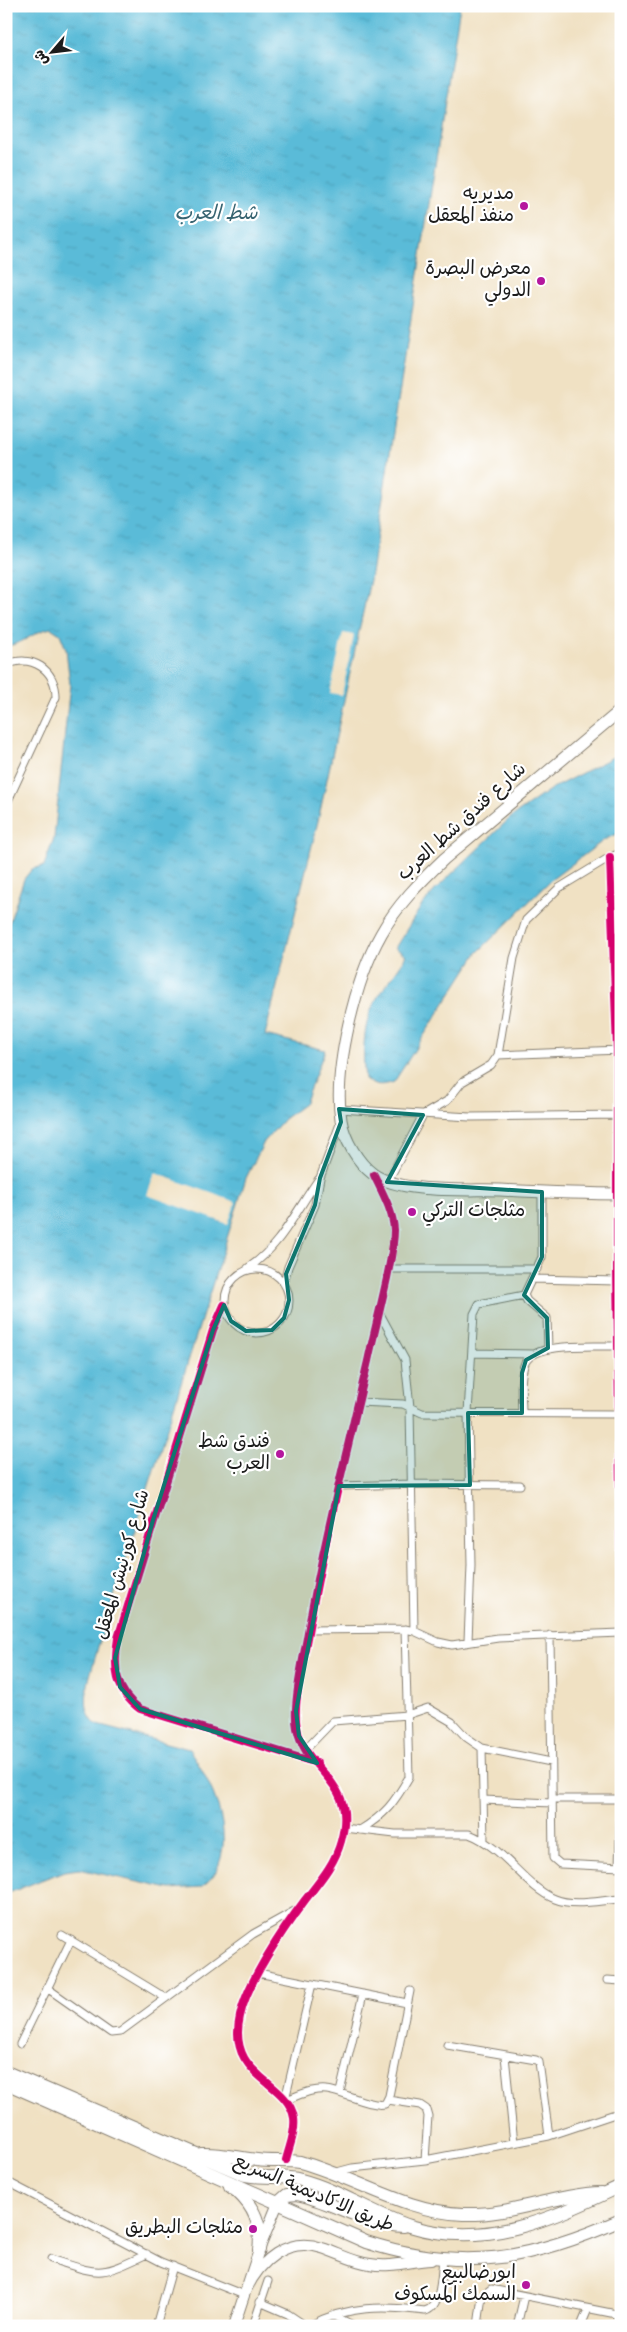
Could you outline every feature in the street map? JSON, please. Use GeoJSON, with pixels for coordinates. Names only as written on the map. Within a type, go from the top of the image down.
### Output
{"type":"FeatureCollection","features":[{"type":"Feature","properties":{"kind":"highway"},"geometry":{"type":"LineString","coordinates":[[7,2076],[140,2137]]}},
{"type":"Feature","properties":{"kind":"highway","name":"طريق الاكاديمية السريع"},"geometry":{"type":"LineString","coordinates":[[140,2137],[194,2154],[245,2175],[286,2177],[304,2181],[409,2226],[448,2234],[492,2232],[543,2221],[621,2186]]}},
{"type":"Feature","properties":{"kind":"highway","name":"طريق الاكاديمية السريع"},"geometry":{"type":"LineString","coordinates":[[140,2137],[209,2172],[366,2242],[411,2254],[441,2259],[498,2258],[533,2252],[621,2220]]}},
{"type":"Feature","properties":{"kind":"highway"},"geometry":{"type":"LineString","coordinates":[[194,2154],[217,2154],[257,2161],[286,2160],[308,2164],[407,2202],[431,2209],[461,2214],[492,2213],[574,2195],[607,2193]]}},
{"type":"Feature","properties":{"kind":"highway"},"geometry":{"type":"LineString","coordinates":[[209,2172],[241,2195],[251,2206],[259,2227],[259,2250]]}},
{"type":"Feature","properties":{"kind":"highway"},"geometry":{"type":"LineString","coordinates":[[278,2203],[288,2195],[297,2194],[371,2222],[389,2226],[409,2226]]}},
{"type":"Feature","properties":{"kind":"main road","name":"شارع فندق شط العرب"},"geometry":{"type":"LineString","coordinates":[[374,1175],[354,1151],[341,1122],[339,1109],[339,1086],[357,991],[371,954],[392,916],[422,880],[444,859],[621,710]]}},
{"type":"Feature","properties":{"kind":"main road"},"geometry":{"type":"LineString","coordinates":[[374,1175],[421,1187],[619,1194]]}},
{"type":"Feature","properties":{"kind":"main road"},"geometry":{"type":"LineString","coordinates":[[234,2326],[259,2250],[278,2203]]}},
{"type":"Feature","properties":{"kind":"main road"},"geometry":{"type":"LineString","coordinates":[[245,2293],[256,2272],[269,2258],[281,2250],[295,2246],[317,2246],[360,2263],[372,2265],[441,2259]]}},
{"type":"Feature","properties":{"kind":"street"},"geometry":{"type":"LineString","coordinates":[[6,665],[20,660],[34,662],[41,666],[54,683],[56,698],[6,805]]}},
{"type":"Feature","properties":{"kind":"street"},"geometry":{"type":"LineString","coordinates":[[388,1180],[423,1115],[447,1101],[462,1082],[491,1065],[498,1055],[514,958],[526,920],[559,888],[610,857],[621,853]]}},
{"type":"Feature","properties":{"kind":"street"},"geometry":{"type":"LineString","coordinates":[[610,857],[619,1050],[619,1272],[617,1281],[621,1563]]}},
{"type":"Feature","properties":{"kind":"street"},"geometry":{"type":"LineString","coordinates":[[498,1055],[619,1050]]}},
{"type":"Feature","properties":{"kind":"street"},"geometry":{"type":"LineString","coordinates":[[339,1109],[423,1115],[619,1115]]}},
{"type":"Feature","properties":{"kind":"street"},"geometry":{"type":"LineString","coordinates":[[284,1284],[288,1267],[315,1205],[320,1178],[341,1122]]}},
{"type":"Feature","properties":{"kind":"street"},"geometry":{"type":"LineString","coordinates":[[286,2160],[294,2121],[285,2100],[249,2066],[242,2055],[239,2042],[240,2015],[258,1973],[298,1909],[331,1864],[341,1843],[344,1828],[343,1801],[340,1791],[306,1749],[299,1736],[296,1720],[308,1630],[358,1402],[380,1312],[394,1229],[388,1206],[374,1175]]}},
{"type":"Feature","properties":{"kind":"street"},"geometry":{"type":"LineString","coordinates":[[246,1270],[263,1268],[279,1277],[288,1292],[288,1309],[284,1318],[272,1330],[254,1333],[246,1331],[231,1321],[224,1305],[224,1296],[231,1280],[260,1260],[274,1246],[320,1178]]}},
{"type":"Feature","properties":{"kind":"street"},"geometry":{"type":"LineString","coordinates":[[468,1642],[471,1565],[468,1413],[474,1314],[479,1304],[524,1294],[542,1257],[542,1192]]}},
{"type":"Feature","properties":{"kind":"street"},"geometry":{"type":"LineString","coordinates":[[388,1269],[537,1269]]}},
{"type":"Feature","properties":{"kind":"street"},"geometry":{"type":"LineString","coordinates":[[532,1279],[617,1281]]}},
{"type":"Feature","properties":{"kind":"street"},"geometry":{"type":"LineString","coordinates":[[524,1294],[527,1301],[547,1318],[548,1348]]}},
{"type":"Feature","properties":{"kind":"street","name":"شارع كورنيش المعقل"},"geometry":{"type":"LineString","coordinates":[[224,1305],[213,1330],[123,1620],[115,1658],[116,1678],[125,1695],[140,1709],[317,1763]]}},
{"type":"Feature","properties":{"kind":"street"},"geometry":{"type":"LineString","coordinates":[[380,1312],[405,1360],[410,1407],[414,1630]]}},
{"type":"Feature","properties":{"kind":"street"},"geometry":{"type":"LineString","coordinates":[[522,1413],[522,1373],[526,1360],[534,1354],[548,1348],[619,1346]]}},
{"type":"Feature","properties":{"kind":"street"},"geometry":{"type":"LineString","coordinates":[[472,1353],[534,1354]]}},
{"type":"Feature","properties":{"kind":"street"},"geometry":{"type":"LineString","coordinates":[[358,1402],[403,1404],[422,1413],[619,1414]]}},
{"type":"Feature","properties":{"kind":"street"},"geometry":{"type":"LineString","coordinates":[[339,1486],[411,1484],[520,1485]]}},
{"type":"Feature","properties":{"kind":"street"},"geometry":{"type":"LineString","coordinates":[[308,1630],[405,1629],[414,1630],[445,1644],[452,1645],[550,1635],[621,1633]]}},
{"type":"Feature","properties":{"kind":"street"},"geometry":{"type":"LineString","coordinates":[[360,1830],[381,1817],[397,1798],[409,1777],[405,1629]]}},
{"type":"Feature","properties":{"kind":"street"},"geometry":{"type":"LineString","coordinates":[[483,1800],[552,1801],[621,1797],[620,1867],[564,1865],[555,1862],[552,1853],[552,1801],[550,1635]]}},
{"type":"Feature","properties":{"kind":"street"},"geometry":{"type":"LineString","coordinates":[[306,1749],[333,1720],[408,1715],[428,1708],[452,1722],[466,1737],[482,1748],[551,1762]]}},
{"type":"Feature","properties":{"kind":"street"},"geometry":{"type":"LineString","coordinates":[[482,1748],[484,1841]]}},
{"type":"Feature","properties":{"kind":"street"},"geometry":{"type":"LineString","coordinates":[[344,1828],[395,1834],[469,1834],[484,1841],[545,1894],[556,1900],[581,1902],[621,1899]]}},
{"type":"Feature","properties":{"kind":"street"},"geometry":{"type":"LineString","coordinates":[[47,1988],[107,2030],[115,2033],[254,1934],[298,1909]]}},
{"type":"Feature","properties":{"kind":"street"},"geometry":{"type":"LineString","coordinates":[[62,1935],[166,1998]]}},
{"type":"Feature","properties":{"kind":"street"},"geometry":{"type":"LineString","coordinates":[[20,2044],[72,1940]]}},
{"type":"Feature","properties":{"kind":"street"},"geometry":{"type":"LineString","coordinates":[[258,1973],[407,2003]]}},
{"type":"Feature","properties":{"kind":"street"},"geometry":{"type":"LineString","coordinates":[[607,1980],[621,1981]]}},
{"type":"Feature","properties":{"kind":"street"},"geometry":{"type":"LineString","coordinates":[[285,2100],[312,1984]]}},
{"type":"Feature","properties":{"kind":"street"},"geometry":{"type":"LineString","coordinates":[[285,2100],[321,2090],[340,2092],[385,2104],[388,2100],[410,1991]]}},
{"type":"Feature","properties":{"kind":"street"},"geometry":{"type":"LineString","coordinates":[[340,2092],[363,1994]]}},
{"type":"Feature","properties":{"kind":"street"},"geometry":{"type":"LineString","coordinates":[[447,2045],[536,2060],[541,2066],[549,2136]]}},
{"type":"Feature","properties":{"kind":"street"},"geometry":{"type":"LineString","coordinates":[[505,2056],[514,2143]]}},
{"type":"Feature","properties":{"kind":"street"},"geometry":{"type":"LineString","coordinates":[[388,2100],[420,2105],[426,2108],[428,2116],[424,2160]]}},
{"type":"Feature","properties":{"kind":"street"},"geometry":{"type":"LineString","coordinates":[[331,2174],[352,2168],[424,2160],[549,2136],[621,2112]]}},
{"type":"Feature","properties":{"kind":"street"},"geometry":{"type":"LineString","coordinates":[[6,2181],[147,2254],[173,2266],[245,2293]]}},
{"type":"Feature","properties":{"kind":"street"},"geometry":{"type":"LineString","coordinates":[[51,2259],[97,2273],[114,2270],[147,2254]]}},
{"type":"Feature","properties":{"kind":"street"},"geometry":{"type":"LineString","coordinates":[[260,2302],[288,2314],[308,2326],[332,2315],[380,2306],[425,2311],[436,2303],[441,2259]]}},
{"type":"Feature","properties":{"kind":"street"},"geometry":{"type":"LineString","coordinates":[[156,2326],[173,2266]]}},
{"type":"Feature","properties":{"kind":"street"},"geometry":{"type":"LineString","coordinates":[[253,2326],[268,2281]]}},
{"type":"Feature","properties":{"kind":"street"},"geometry":{"type":"LineString","coordinates":[[478,2326],[482,2296],[487,2290],[494,2289],[621,2315]]}},
{"type":"Feature","properties":{"kind":"street"},"geometry":{"type":"LineString","coordinates":[[517,2326],[524,2296]]}},
{"type":"Feature","properties":{"kind":"street"},"geometry":{"type":"LineString","coordinates":[[582,2326],[588,2309]]}},
{"type":"Feature","properties":{"kind":"street"},"geometry":{"type":"LineString","coordinates":[[332,2315],[355,2326]]}},
{"type":"Feature","properties":{"kind":"highlighted area"},"geometry":{"type":"Polygon","coordinates":[[[339,1109],[423,1115],[387,1182],[542,1192],[542,1257],[524,1295],[547,1318],[548,1348],[526,1360],[522,1373],[522,1413],[468,1413],[470,1485],[339,1486],[296,1711],[299,1736],[317,1763],[140,1709],[120,1687],[115,1658],[153,1520],[213,1330],[224,1305],[231,1321],[246,1331],[272,1330],[284,1318],[289,1300],[286,1274],[315,1205],[320,1178],[341,1122],[339,1109]]]}},
{"type":"Feature","properties":{"kind":"water","name":"شط العرب"},"geometry":{"type":"Polygon","coordinates":[[[6,6],[460,6],[370,580],[318,821],[265,1035],[325,1050],[304,1104],[284,1119],[264,1142],[246,1178],[98,1647],[87,1688],[87,1709],[97,1725],[189,1749],[197,1762],[213,1792],[222,1825],[223,1841],[221,1858],[215,1873],[202,1887],[170,1889],[79,1869],[64,1871],[6,1894],[6,932],[24,879],[32,869],[44,866],[54,838],[70,684],[66,649],[60,634],[51,628],[18,643],[6,646],[6,6]]]}},
{"type":"Feature","properties":{"kind":"water"},"geometry":{"type":"Polygon","coordinates":[[[621,753],[621,832],[604,840],[551,880],[477,953],[394,1082],[379,1085],[365,1079],[364,1048],[369,1016],[377,998],[406,955],[395,948],[422,905],[437,888],[510,818],[551,789],[621,753]]]}},
{"type":"Feature","properties":{"kind":"pier"},"geometry":{"type":"Polygon","coordinates":[[[343,633],[354,635],[342,695],[330,693],[343,633]]]}},
{"type":"Feature","properties":{"kind":"pier"},"geometry":{"type":"Polygon","coordinates":[[[155,1173],[236,1202],[228,1224],[147,1195],[155,1173]]]}},
{"type":"Feature","properties":{"kind":"cycle path"},"geometry":{"type":"LineString","coordinates":[[610,857],[617,1050],[617,1272],[621,1563]]}},
{"type":"Feature","properties":{"kind":"cycle path"},"geometry":{"type":"LineString","coordinates":[[286,2160],[294,2123],[289,2105],[281,2095],[249,2066],[242,2053],[238,2037],[240,2016],[250,1987],[277,1940],[331,1865],[341,1841],[344,1820],[343,1804],[337,1790],[310,1757],[302,1744],[297,1728],[296,1707],[301,1667],[321,1564],[393,1248],[394,1230],[392,1216],[374,1175]]}},
{"type":"Feature","properties":{"kind":"cycle path"},"geometry":{"type":"LineString","coordinates":[[224,1305],[213,1330],[118,1638],[116,1649],[118,1678],[125,1694],[140,1709],[317,1763]]}},
{"type":"Feature","properties":{"kind":"place","name":"مديريه منفذ المعقل"},"geometry":{"type":"Point","coordinates":[524,206]}},
{"type":"Feature","properties":{"kind":"place","name":"معرض البصرة الدولي"},"geometry":{"type":"Point","coordinates":[541,281]}},
{"type":"Feature","properties":{"kind":"place","name":"مثلجات التركي"},"geometry":{"type":"Point","coordinates":[412,1212]}},
{"type":"Feature","properties":{"kind":"place","name":"فندق شط العرب"},"geometry":{"type":"Point","coordinates":[280,1454]}},
{"type":"Feature","properties":{"kind":"place","name":"مثلجات البطريق"},"geometry":{"type":"Point","coordinates":[253,2229]}},
{"type":"Feature","properties":{"kind":"place","name":"ابورضالبيع السمك المسكوف"},"geometry":{"type":"Point","coordinates":[526,2285]}}]}
